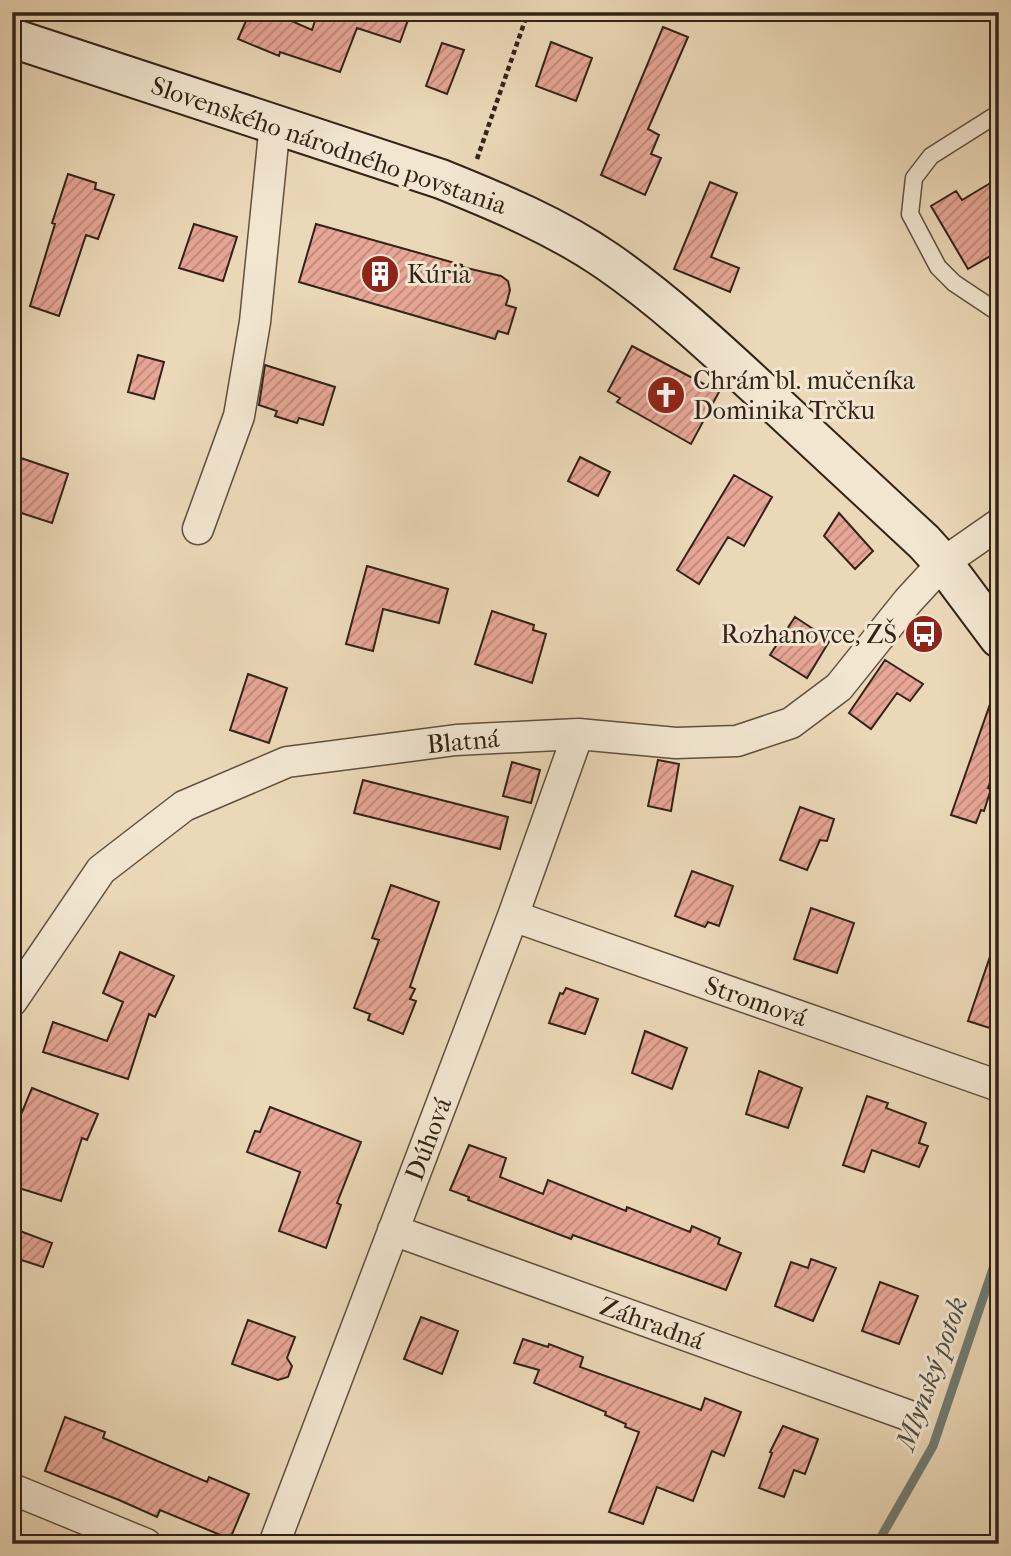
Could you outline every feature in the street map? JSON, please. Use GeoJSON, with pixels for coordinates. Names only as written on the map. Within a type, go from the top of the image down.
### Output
{"type":"FeatureCollection","features":[{"type":"Feature","properties":{"kind":"street","name":"Slovenského národného povstania"},"geometry":{"type":"LineString","coordinates":[[12,38],[465,188],[560,233],[605,260],[647,290],[720,353],[924,542],[999,638]]}},
{"type":"Feature","properties":{"kind":"street"},"geometry":{"type":"LineString","coordinates":[[198,529],[239,416],[255,322],[275,123]]}},
{"type":"Feature","properties":{"kind":"street","name":"Blatná"},"geometry":{"type":"LineString","coordinates":[[12,1001],[101,870],[184,806],[288,762],[457,740],[578,734],[677,743],[737,741],[791,723],[839,687],[908,601],[943,563],[999,524]]}},
{"type":"Feature","properties":{"kind":"street","name":"Dúhová"},"geometry":{"type":"LineString","coordinates":[[274,1544],[513,916],[578,734]]}},
{"type":"Feature","properties":{"kind":"street","name":"Stromová"},"geometry":{"type":"LineString","coordinates":[[513,916],[999,1086]]}},
{"type":"Feature","properties":{"kind":"street","name":"Záhradná"},"geometry":{"type":"LineString","coordinates":[[393,1230],[910,1416]]}},
{"type":"Feature","properties":{"kind":"street"},"geometry":{"type":"LineString","coordinates":[[12,1489],[146,1544]]}},
{"type":"Feature","properties":{"kind":"lane"},"geometry":{"type":"LineString","coordinates":[[999,113],[931,156],[914,178],[910,214],[938,267],[954,283],[999,313]]}},
{"type":"Feature","properties":{"kind":"path"},"geometry":{"type":"LineString","coordinates":[[465,188],[528,12]]}},
{"type":"Feature","properties":{"kind":"building"},"geometry":{"type":"Polygon","coordinates":[[[250,12],[271,12],[312,30],[318,12],[411,12],[400,42],[357,28],[340,72],[280,52],[279,56],[238,39],[250,12]]]}},
{"type":"Feature","properties":{"kind":"building"},"geometry":{"type":"Polygon","coordinates":[[[663,27],[688,37],[648,129],[659,135],[651,154],[661,158],[645,195],[601,175],[663,27]]]}},
{"type":"Feature","properties":{"kind":"building"},"geometry":{"type":"Polygon","coordinates":[[[551,42],[592,58],[576,101],[536,86],[551,42]]]}},
{"type":"Feature","properties":{"kind":"building"},"geometry":{"type":"Polygon","coordinates":[[[442,43],[464,50],[447,94],[426,86],[442,43]]]}},
{"type":"Feature","properties":{"kind":"building"},"geometry":{"type":"Polygon","coordinates":[[[68,174],[96,183],[95,189],[114,195],[98,239],[86,235],[59,316],[30,306],[68,174]]]}},
{"type":"Feature","properties":{"kind":"building"},"geometry":{"type":"Polygon","coordinates":[[[999,178],[999,251],[968,269],[931,206],[956,191],[962,200],[999,178]]]}},
{"type":"Feature","properties":{"kind":"building"},"geometry":{"type":"Polygon","coordinates":[[[710,182],[737,193],[711,257],[739,268],[730,292],[674,269],[710,182]]]}},
{"type":"Feature","properties":{"kind":"building"},"geometry":{"type":"Polygon","coordinates":[[[194,224],[237,237],[223,281],[179,268],[194,224]]]}},
{"type":"Feature","properties":{"kind":"building","name":"Kúria"},"geometry":{"type":"Polygon","coordinates":[[[316,224],[501,276],[508,281],[510,290],[506,305],[516,308],[508,334],[498,331],[495,339],[299,282],[316,224]]]}},
{"type":"Feature","properties":{"kind":"building","name":"Chrám bl. mučeníka Dominika Trčku"},"geometry":{"type":"Polygon","coordinates":[[[632,346],[719,392],[691,444],[617,402],[620,398],[608,391],[632,346]]]}},
{"type":"Feature","properties":{"kind":"building"},"geometry":{"type":"Polygon","coordinates":[[[138,355],[164,362],[154,399],[128,392],[138,355]]]}},
{"type":"Feature","properties":{"kind":"building"},"geometry":{"type":"Polygon","coordinates":[[[265,365],[335,387],[323,425],[299,418],[297,423],[275,416],[277,411],[259,405],[265,365]]]}},
{"type":"Feature","properties":{"kind":"building"},"geometry":{"type":"Polygon","coordinates":[[[12,455],[68,474],[52,523],[12,510],[12,455]]]}},
{"type":"Feature","properties":{"kind":"building"},"geometry":{"type":"Polygon","coordinates":[[[580,457],[610,472],[598,496],[568,481],[580,457]]]}},
{"type":"Feature","properties":{"kind":"building"},"geometry":{"type":"Polygon","coordinates":[[[734,475],[772,497],[744,546],[728,537],[699,584],[677,570],[734,475]]]}},
{"type":"Feature","properties":{"kind":"building"},"geometry":{"type":"Polygon","coordinates":[[[839,513],[873,551],[855,569],[824,536],[839,513]]]}},
{"type":"Feature","properties":{"kind":"building"},"geometry":{"type":"Polygon","coordinates":[[[367,566],[448,589],[439,623],[383,609],[373,651],[346,644],[367,566]]]}},
{"type":"Feature","properties":{"kind":"building"},"geometry":{"type":"Polygon","coordinates":[[[492,611],[534,625],[533,630],[546,634],[532,683],[475,664],[492,611]]]}},
{"type":"Feature","properties":{"kind":"building"},"geometry":{"type":"Polygon","coordinates":[[[795,617],[830,640],[807,678],[770,655],[795,617]]]}},
{"type":"Feature","properties":{"kind":"building"},"geometry":{"type":"Polygon","coordinates":[[[885,660],[923,684],[910,701],[897,693],[871,729],[849,713],[885,660]]]}},
{"type":"Feature","properties":{"kind":"building"},"geometry":{"type":"Polygon","coordinates":[[[248,674],[287,688],[269,743],[230,730],[248,674]]]}},
{"type":"Feature","properties":{"kind":"building"},"geometry":{"type":"Polygon","coordinates":[[[995,690],[999,690],[999,757],[988,788],[991,789],[984,811],[981,810],[976,823],[951,815],[995,690]]]}},
{"type":"Feature","properties":{"kind":"building"},"geometry":{"type":"Polygon","coordinates":[[[658,760],[679,764],[671,811],[648,806],[658,760]]]}},
{"type":"Feature","properties":{"kind":"building"},"geometry":{"type":"Polygon","coordinates":[[[512,762],[540,770],[531,803],[503,796],[512,762]]]}},
{"type":"Feature","properties":{"kind":"building"},"geometry":{"type":"Polygon","coordinates":[[[363,780],[508,817],[500,849],[354,813],[363,780]]]}},
{"type":"Feature","properties":{"kind":"building"},"geometry":{"type":"Polygon","coordinates":[[[800,807],[834,819],[827,841],[820,840],[807,870],[780,860],[800,807]]]}},
{"type":"Feature","properties":{"kind":"building"},"geometry":{"type":"Polygon","coordinates":[[[692,871],[733,886],[719,926],[708,922],[705,927],[675,916],[692,871]]]}},
{"type":"Feature","properties":{"kind":"building"},"geometry":{"type":"Polygon","coordinates":[[[391,885],[439,902],[410,987],[415,989],[410,999],[416,1001],[403,1034],[368,1020],[370,1014],[354,1008],[379,940],[372,938],[391,885]]]}},
{"type":"Feature","properties":{"kind":"building"},"geometry":{"type":"Polygon","coordinates":[[[811,908],[854,923],[837,973],[794,959],[811,908]]]}},
{"type":"Feature","properties":{"kind":"building"},"geometry":{"type":"Polygon","coordinates":[[[995,942],[999,943],[999,1031],[968,1021],[995,942]]]}},
{"type":"Feature","properties":{"kind":"building"},"geometry":{"type":"Polygon","coordinates":[[[120,952],[174,976],[155,1017],[149,1014],[128,1079],[43,1052],[53,1022],[107,1041],[123,1002],[103,993],[120,952]]]}},
{"type":"Feature","properties":{"kind":"building"},"geometry":{"type":"Polygon","coordinates":[[[566,988],[598,999],[585,1034],[549,1023],[560,993],[563,994],[566,988]]]}},
{"type":"Feature","properties":{"kind":"building"},"geometry":{"type":"Polygon","coordinates":[[[645,1031],[687,1048],[672,1089],[632,1073],[645,1031]]]}},
{"type":"Feature","properties":{"kind":"building"},"geometry":{"type":"Polygon","coordinates":[[[759,1071],[802,1088],[788,1128],[746,1114],[759,1071]]]}},
{"type":"Feature","properties":{"kind":"building"},"geometry":{"type":"Polygon","coordinates":[[[32,1088],[98,1114],[87,1140],[82,1138],[61,1201],[12,1186],[12,1136],[32,1088]]]}},
{"type":"Feature","properties":{"kind":"building"},"geometry":{"type":"Polygon","coordinates":[[[867,1096],[888,1103],[886,1108],[926,1123],[919,1143],[928,1146],[919,1167],[872,1150],[864,1172],[843,1165],[867,1096]]]}},
{"type":"Feature","properties":{"kind":"building"},"geometry":{"type":"Polygon","coordinates":[[[270,1107],[361,1142],[337,1203],[341,1205],[326,1248],[279,1231],[300,1172],[247,1152],[255,1131],[260,1132],[270,1107]]]}},
{"type":"Feature","properties":{"kind":"building"},"geometry":{"type":"Polygon","coordinates":[[[469,1145],[506,1158],[500,1177],[543,1194],[548,1180],[626,1211],[627,1207],[690,1232],[692,1226],[720,1238],[718,1244],[741,1253],[726,1290],[573,1235],[571,1239],[468,1200],[469,1197],[450,1190],[469,1145]]]}},
{"type":"Feature","properties":{"kind":"building"},"geometry":{"type":"Polygon","coordinates":[[[12,1228],[52,1243],[43,1267],[12,1257],[12,1228]]]}},
{"type":"Feature","properties":{"kind":"building"},"geometry":{"type":"Polygon","coordinates":[[[811,1259],[836,1268],[813,1321],[775,1306],[791,1262],[808,1268],[811,1259]]]}},
{"type":"Feature","properties":{"kind":"building"},"geometry":{"type":"Polygon","coordinates":[[[880,1282],[918,1296],[899,1344],[862,1331],[880,1282]]]}},
{"type":"Feature","properties":{"kind":"building"},"geometry":{"type":"Polygon","coordinates":[[[421,1317],[458,1331],[442,1374],[404,1359],[421,1317]]]}},
{"type":"Feature","properties":{"kind":"building"},"geometry":{"type":"Polygon","coordinates":[[[248,1320],[295,1337],[287,1358],[292,1366],[288,1377],[278,1380],[232,1364],[248,1320]]]}},
{"type":"Feature","properties":{"kind":"building"},"geometry":{"type":"Polygon","coordinates":[[[523,1339],[548,1347],[549,1344],[583,1357],[580,1367],[701,1410],[705,1398],[741,1412],[724,1456],[712,1451],[693,1501],[657,1487],[643,1524],[609,1512],[639,1432],[605,1415],[606,1412],[534,1383],[539,1370],[514,1363],[523,1339]]]}},
{"type":"Feature","properties":{"kind":"building"},"geometry":{"type":"Polygon","coordinates":[[[65,1417],[105,1432],[103,1438],[207,1482],[209,1477],[249,1494],[230,1539],[160,1510],[157,1517],[45,1471],[65,1417]]]}},
{"type":"Feature","properties":{"kind":"building"},"geometry":{"type":"Polygon","coordinates":[[[783,1426],[818,1439],[805,1474],[794,1470],[784,1497],[759,1488],[772,1453],[770,1452],[783,1426]]]}},
{"type":"Feature","properties":{"kind":"waterway","name":"Mlynský potok"},"geometry":{"type":"LineString","coordinates":[[877,1544],[933,1446],[999,1251]]}},
{"type":"Feature","properties":{"kind":"place","name":"Kúria"},"geometry":{"type":"Point","coordinates":[380,274]}},
{"type":"Feature","properties":{"kind":"place","name":"Chrám bl. mučeníka Dominika Trčku"},"geometry":{"type":"Point","coordinates":[666,395]}},
{"type":"Feature","properties":{"kind":"place","name":"Rozhanovce, ZŠ"},"geometry":{"type":"Point","coordinates":[924,634]}}]}
